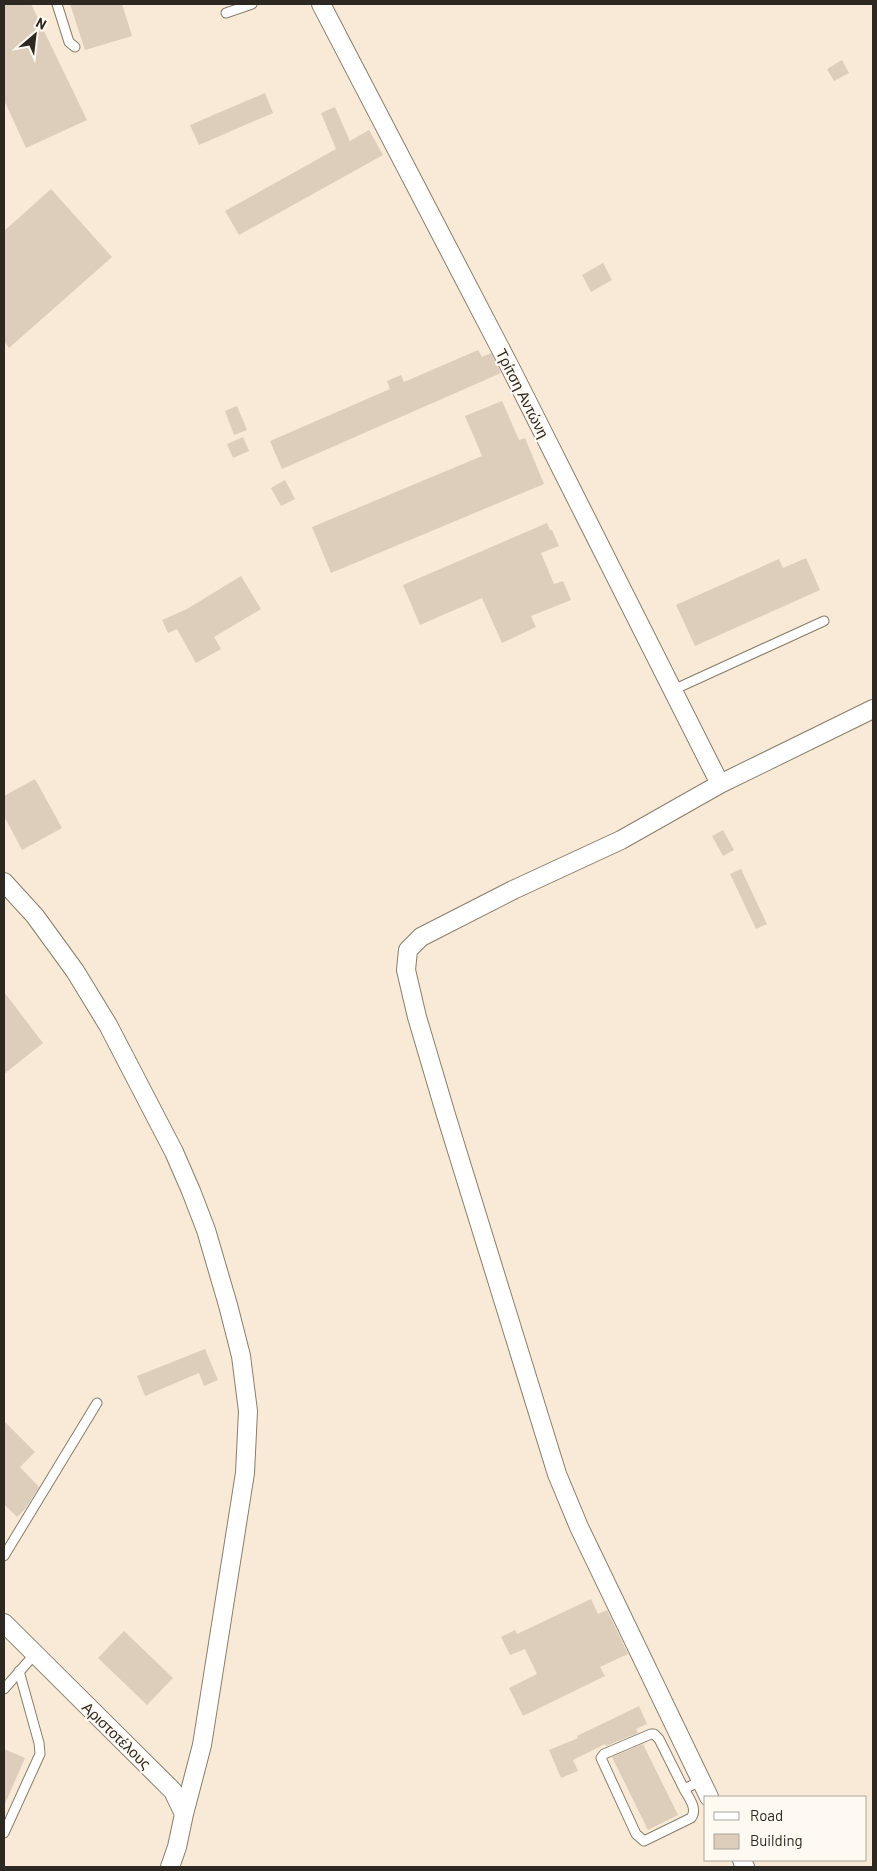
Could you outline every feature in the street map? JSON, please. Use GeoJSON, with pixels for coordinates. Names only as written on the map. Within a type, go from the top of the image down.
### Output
{"type":"FeatureCollection","features":[{"type":"Feature","properties":{"kind":"street","name":"Τρίτση Αντώνη"},"geometry":{"type":"LineString","coordinates":[[321,4],[459,266],[720,784]]}},
{"type":"Feature","properties":{"kind":"street"},"geometry":{"type":"LineString","coordinates":[[709,1796],[578,1527],[557,1474],[417,1017],[406,970],[408,950],[421,937],[512,890],[621,840],[720,784],[873,709]]}},
{"type":"Feature","properties":{"kind":"street"},"geometry":{"type":"LineString","coordinates":[[4,882],[35,916],[75,971],[108,1025],[174,1152],[192,1191],[206,1230],[241,1356],[248,1411],[245,1473],[202,1745],[177,1847],[170,1867]]}},
{"type":"Feature","properties":{"kind":"street","name":"Αριστοτέλους"},"geometry":{"type":"LineString","coordinates":[[4,1623],[34,1655],[160,1777],[173,1791],[184,1814]]}},
{"type":"Feature","properties":{"kind":"lane"},"geometry":{"type":"LineString","coordinates":[[57,4],[69,42],[75,47]]}},
{"type":"Feature","properties":{"kind":"lane"},"geometry":{"type":"LineString","coordinates":[[226,14],[252,4]]}},
{"type":"Feature","properties":{"kind":"lane"},"geometry":{"type":"LineString","coordinates":[[673,690],[824,620]]}},
{"type":"Feature","properties":{"kind":"lane"},"geometry":{"type":"LineString","coordinates":[[4,1556],[97,1404]]}},
{"type":"Feature","properties":{"kind":"lane"},"geometry":{"type":"LineString","coordinates":[[4,1689],[34,1655]]}},
{"type":"Feature","properties":{"kind":"lane"},"geometry":{"type":"LineString","coordinates":[[4,1833],[40,1754],[19,1671]]}},
{"type":"Feature","properties":{"kind":"lane"},"geometry":{"type":"LineString","coordinates":[[654,1734],[659,1739],[684,1789],[694,1807],[694,1814],[691,1818],[644,1841],[636,1834],[602,1758],[604,1754],[654,1734]]}},
{"type":"Feature","properties":{"kind":"lane"},"geometry":{"type":"LineString","coordinates":[[684,1789],[701,1781]]}},
{"type":"Feature","properties":{"kind":"building"},"geometry":{"type":"Polygon","coordinates":[[[4,4],[31,4],[87,120],[26,148],[4,100],[4,4]]]}},
{"type":"Feature","properties":{"kind":"building"},"geometry":{"type":"Polygon","coordinates":[[[70,4],[122,4],[132,36],[85,50],[70,4]]]}},
{"type":"Feature","properties":{"kind":"building"},"geometry":{"type":"Polygon","coordinates":[[[842,60],[849,73],[834,81],[827,69],[842,60]]]}},
{"type":"Feature","properties":{"kind":"building"},"geometry":{"type":"Polygon","coordinates":[[[265,93],[273,113],[199,145],[190,125],[265,93]]]}},
{"type":"Feature","properties":{"kind":"building"},"geometry":{"type":"Polygon","coordinates":[[[335,107],[350,141],[369,130],[383,155],[239,235],[225,211],[336,149],[321,113],[335,107]]]}},
{"type":"Feature","properties":{"kind":"building"},"geometry":{"type":"Polygon","coordinates":[[[51,189],[112,257],[9,348],[4,341],[4,231],[51,189]]]}},
{"type":"Feature","properties":{"kind":"building"},"geometry":{"type":"Polygon","coordinates":[[[603,263],[612,280],[591,292],[582,275],[603,263]]]}},
{"type":"Feature","properties":{"kind":"building"},"geometry":{"type":"Polygon","coordinates":[[[478,350],[482,357],[491,353],[501,373],[282,469],[270,441],[390,389],[387,381],[401,375],[404,382],[478,350]]]}},
{"type":"Feature","properties":{"kind":"building"},"geometry":{"type":"Polygon","coordinates":[[[502,401],[519,440],[525,438],[544,484],[331,573],[312,527],[482,456],[465,416],[502,401]]]}},
{"type":"Feature","properties":{"kind":"building"},"geometry":{"type":"Polygon","coordinates":[[[237,406],[247,430],[234,435],[225,411],[237,406]]]}},
{"type":"Feature","properties":{"kind":"building"},"geometry":{"type":"Polygon","coordinates":[[[243,437],[249,451],[233,458],[227,444],[243,437]]]}},
{"type":"Feature","properties":{"kind":"building"},"geometry":{"type":"Polygon","coordinates":[[[285,480],[295,499],[281,506],[271,488],[285,480]]]}},
{"type":"Feature","properties":{"kind":"building"},"geometry":{"type":"Polygon","coordinates":[[[547,523],[559,546],[541,553],[554,584],[563,581],[571,600],[531,616],[536,627],[502,643],[482,598],[420,625],[403,585],[547,523]]]}},
{"type":"Feature","properties":{"kind":"building"},"geometry":{"type":"Polygon","coordinates":[[[806,558],[820,590],[695,646],[676,605],[779,559],[783,568],[806,558]]]}},
{"type":"Feature","properties":{"kind":"building"},"geometry":{"type":"Polygon","coordinates":[[[241,576],[261,609],[214,637],[221,649],[196,663],[177,629],[168,633],[162,620],[187,609],[241,576]]]}},
{"type":"Feature","properties":{"kind":"building"},"geometry":{"type":"Polygon","coordinates":[[[35,779],[62,828],[22,850],[4,816],[4,796],[35,779]]]}},
{"type":"Feature","properties":{"kind":"building"},"geometry":{"type":"Polygon","coordinates":[[[723,830],[734,850],[723,856],[712,836],[723,830]]]}},
{"type":"Feature","properties":{"kind":"building"},"geometry":{"type":"Polygon","coordinates":[[[741,869],[767,924],[756,929],[730,874],[741,869]]]}},
{"type":"Feature","properties":{"kind":"building"},"geometry":{"type":"Polygon","coordinates":[[[4,992],[43,1043],[4,1074],[4,992]]]}},
{"type":"Feature","properties":{"kind":"building"},"geometry":{"type":"Polygon","coordinates":[[[205,1349],[218,1380],[204,1386],[199,1373],[145,1396],[137,1376],[205,1349]]]}},
{"type":"Feature","properties":{"kind":"building"},"geometry":{"type":"Polygon","coordinates":[[[4,1421],[35,1452],[20,1467],[39,1487],[25,1509],[17,1517],[4,1504],[4,1421]]]}},
{"type":"Feature","properties":{"kind":"building"},"geometry":{"type":"Polygon","coordinates":[[[591,1599],[598,1614],[607,1610],[628,1654],[600,1667],[605,1676],[523,1716],[509,1688],[537,1674],[525,1649],[510,1655],[501,1637],[515,1630],[517,1634],[591,1599]]]}},
{"type":"Feature","properties":{"kind":"building"},"geometry":{"type":"Polygon","coordinates":[[[124,1631],[173,1678],[147,1705],[98,1658],[124,1631]]]}},
{"type":"Feature","properties":{"kind":"building"},"geometry":{"type":"Polygon","coordinates":[[[639,1706],[647,1724],[636,1729],[638,1733],[606,1746],[605,1744],[573,1760],[578,1771],[561,1778],[549,1750],[578,1738],[577,1736],[639,1706]]]}},
{"type":"Feature","properties":{"kind":"building"},"geometry":{"type":"Polygon","coordinates":[[[643,1744],[678,1815],[648,1830],[612,1757],[643,1744]]]}},
{"type":"Feature","properties":{"kind":"building"},"geometry":{"type":"Polygon","coordinates":[[[4,1749],[25,1758],[4,1806],[4,1749]]]}}]}
